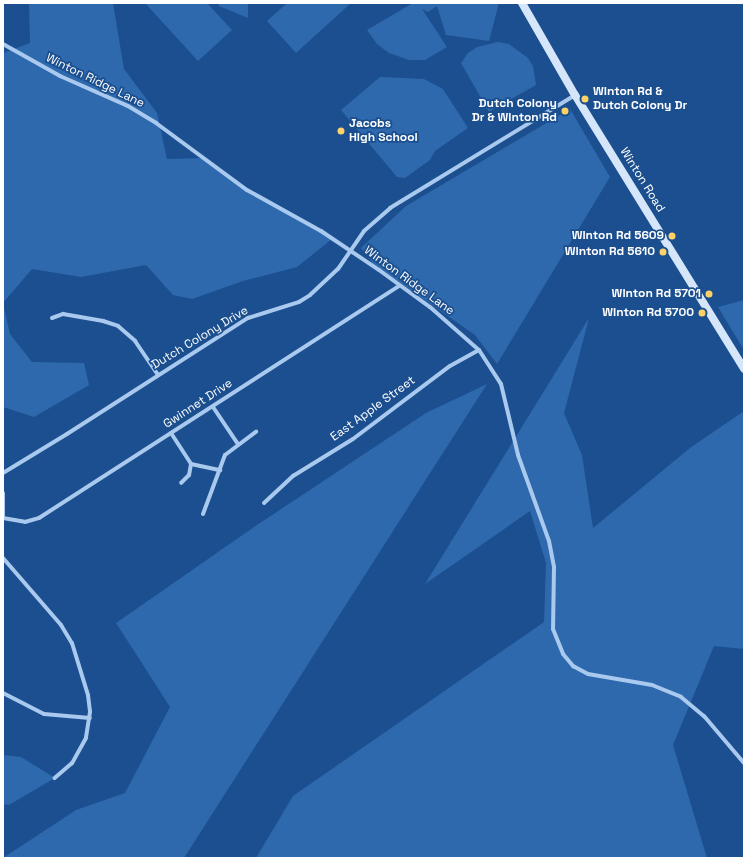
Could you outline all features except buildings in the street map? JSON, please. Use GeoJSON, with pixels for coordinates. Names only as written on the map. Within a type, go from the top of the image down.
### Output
{"type":"FeatureCollection","features":[{"type":"Feature","properties":{"kind":"main road","name":"Winton Road"},"geometry":{"type":"LineString","coordinates":[[522,3],[575,95],[744,369]]}},
{"type":"Feature","properties":{"kind":"street","name":"Winton Ridge Lane"},"geometry":{"type":"LineString","coordinates":[[3,44],[60,76],[128,106],[247,190],[321,231],[430,307],[479,350],[501,384],[518,455],[549,541],[554,567],[553,629],[563,654],[573,666],[588,674],[657,687],[681,697],[704,716],[744,763]]}},
{"type":"Feature","properties":{"kind":"street","name":"Dutch Colony Drive"},"geometry":{"type":"LineString","coordinates":[[3,473],[67,434],[248,318],[299,302],[310,295],[330,278],[364,231],[390,208],[575,95]]}},
{"type":"Feature","properties":{"kind":"street","name":"Gwinnet Drive"},"geometry":{"type":"LineString","coordinates":[[3,518],[21,522],[35,520],[399,286]]}},
{"type":"Feature","properties":{"kind":"street"},"geometry":{"type":"LineString","coordinates":[[52,318],[63,314],[103,321],[118,326],[135,341],[158,375]]}},
{"type":"Feature","properties":{"kind":"street","name":"East Apple Street"},"geometry":{"type":"LineString","coordinates":[[264,503],[293,476],[353,439],[450,366],[479,350]]}},
{"type":"Feature","properties":{"kind":"street"},"geometry":{"type":"LineString","coordinates":[[212,406],[238,444]]}},
{"type":"Feature","properties":{"kind":"street"},"geometry":{"type":"LineString","coordinates":[[203,514],[225,456],[238,444],[256,432]]}},
{"type":"Feature","properties":{"kind":"street"},"geometry":{"type":"LineString","coordinates":[[171,433],[191,464],[189,475],[182,483]]}},
{"type":"Feature","properties":{"kind":"street"},"geometry":{"type":"LineString","coordinates":[[191,464],[220,470]]}},
{"type":"Feature","properties":{"kind":"street"},"geometry":{"type":"LineString","coordinates":[[3,493],[3,518]]}},
{"type":"Feature","properties":{"kind":"street"},"geometry":{"type":"LineString","coordinates":[[3,558],[53,614],[68,636],[88,694],[90,718],[86,738],[80,752],[66,771],[55,778]]}},
{"type":"Feature","properties":{"kind":"street"},"geometry":{"type":"LineString","coordinates":[[3,693],[44,714],[90,718]]}},
{"type":"Feature","properties":{"kind":"shaded area"},"geometry":{"type":"Polygon","coordinates":[[[29,3],[113,3],[124,69],[157,113],[167,159],[203,158],[247,190],[332,239],[297,267],[243,281],[192,299],[173,295],[146,265],[81,277],[32,269],[3,303],[3,53],[30,43],[29,3]]]}},
{"type":"Feature","properties":{"kind":"shaded area"},"geometry":{"type":"Polygon","coordinates":[[[145,3],[207,3],[232,30],[198,61],[145,3]]]}},
{"type":"Feature","properties":{"kind":"shaded area"},"geometry":{"type":"Polygon","coordinates":[[[219,3],[248,3],[248,18],[219,6],[219,3]]]}},
{"type":"Feature","properties":{"kind":"shaded area"},"geometry":{"type":"Polygon","coordinates":[[[287,3],[351,3],[296,53],[267,21],[287,3]]]}},
{"type":"Feature","properties":{"kind":"shaded area"},"geometry":{"type":"Polygon","coordinates":[[[413,3],[499,3],[489,41],[446,35],[437,6],[428,12],[422,9],[447,47],[425,60],[409,60],[389,53],[377,44],[367,30],[413,3]]]}},
{"type":"Feature","properties":{"kind":"shaded area"},"geometry":{"type":"Polygon","coordinates":[[[498,42],[509,44],[528,58],[533,66],[536,85],[489,112],[461,63],[468,53],[477,47],[498,42]]]}},
{"type":"Feature","properties":{"kind":"shaded area"},"geometry":{"type":"Polygon","coordinates":[[[380,77],[424,79],[443,89],[468,128],[435,151],[430,160],[405,178],[397,177],[341,110],[380,77]]]}},
{"type":"Feature","properties":{"kind":"shaded area"},"geometry":{"type":"Polygon","coordinates":[[[570,109],[610,177],[497,364],[475,335],[373,264],[361,248],[406,206],[570,109]]]}},
{"type":"Feature","properties":{"kind":"shaded area"},"geometry":{"type":"Polygon","coordinates":[[[744,300],[744,350],[718,307],[744,300]]]}},
{"type":"Feature","properties":{"kind":"shaded area"},"geometry":{"type":"Polygon","coordinates":[[[3,303],[10,334],[32,362],[84,363],[89,385],[34,417],[3,407],[3,303]]]}},
{"type":"Feature","properties":{"kind":"shaded area"},"geometry":{"type":"Polygon","coordinates":[[[589,318],[564,413],[582,455],[593,528],[690,448],[744,411],[744,649],[714,646],[673,745],[707,858],[256,858],[293,796],[544,622],[546,563],[530,511],[425,584],[589,318]]]}},
{"type":"Feature","properties":{"kind":"shaded area"},"geometry":{"type":"Polygon","coordinates":[[[487,384],[184,858],[3,858],[76,810],[125,793],[170,707],[116,623],[254,527],[426,413],[487,384]]]}},
{"type":"Feature","properties":{"kind":"shaded area"},"geometry":{"type":"Polygon","coordinates":[[[3,755],[21,757],[55,778],[9,805],[3,804],[3,755]]]}},
{"type":"Feature","properties":{"kind":"place","name":"Winton Rd & Dutch Colony Dr"},"geometry":{"type":"Point","coordinates":[585,99]}},
{"type":"Feature","properties":{"kind":"place","name":"Dutch Colony Dr & Winton Rd"},"geometry":{"type":"Point","coordinates":[565,111]}},
{"type":"Feature","properties":{"kind":"place","name":"Jacobs High School"},"geometry":{"type":"Point","coordinates":[341,131]}},
{"type":"Feature","properties":{"kind":"place","name":"Winton Rd 5609"},"geometry":{"type":"Point","coordinates":[672,236]}},
{"type":"Feature","properties":{"kind":"place","name":"Winton Rd 5610"},"geometry":{"type":"Point","coordinates":[663,252]}},
{"type":"Feature","properties":{"kind":"place","name":"Winton Rd 5701"},"geometry":{"type":"Point","coordinates":[709,294]}},
{"type":"Feature","properties":{"kind":"place","name":"Winton Rd 5700"},"geometry":{"type":"Point","coordinates":[702,313]}}]}
